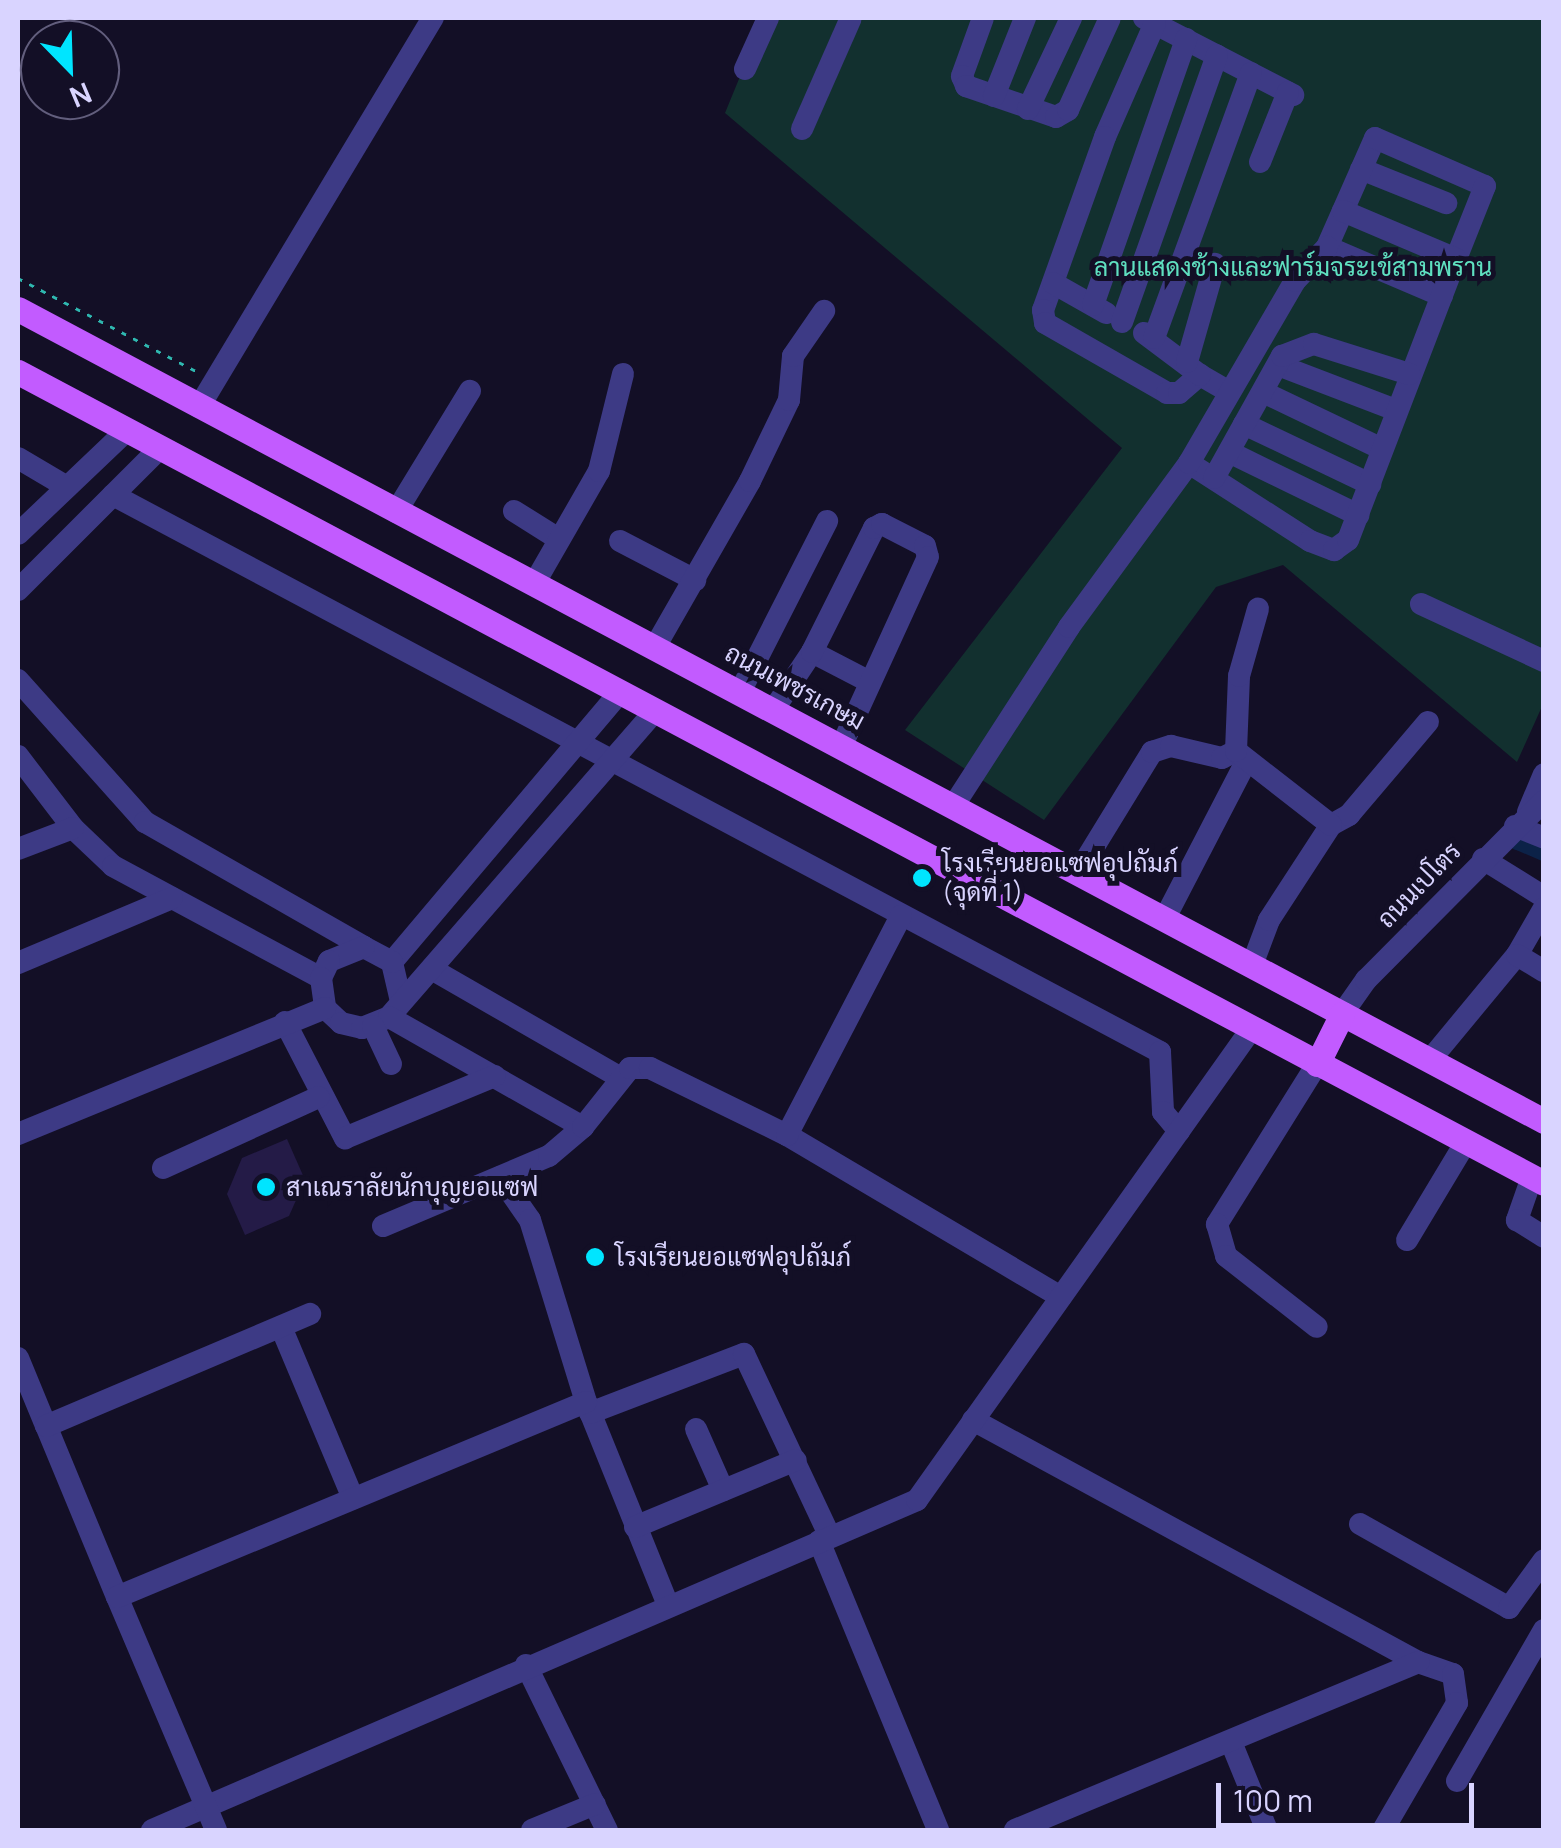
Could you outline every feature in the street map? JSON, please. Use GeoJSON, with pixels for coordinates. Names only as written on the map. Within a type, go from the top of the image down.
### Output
{"type":"FeatureCollection","features":[{"type":"Feature","properties":{"kind":"main road","name":"ถนนเพชรเกษม"},"geometry":{"type":"LineString","coordinates":[[18,309],[396,512],[842,744],[1544,1121]]}},
{"type":"Feature","properties":{"kind":"main road"},"geometry":{"type":"LineString","coordinates":[[18,372],[1538,1180]]}},
{"type":"Feature","properties":{"kind":"main road"},"geometry":{"type":"LineString","coordinates":[[1317,1064],[1342,1014]]}},
{"type":"Feature","properties":{"kind":"street"},"geometry":{"type":"LineString","coordinates":[[198,407],[433,18]]}},
{"type":"Feature","properties":{"kind":"street"},"geometry":{"type":"LineString","coordinates":[[745,69],[768,18]]}},
{"type":"Feature","properties":{"kind":"street"},"geometry":{"type":"LineString","coordinates":[[802,129],[851,18]]}},
{"type":"Feature","properties":{"kind":"street"},"geometry":{"type":"LineString","coordinates":[[983,18],[962,76],[966,86],[1056,117],[1068,110],[1110,18]]}},
{"type":"Feature","properties":{"kind":"street"},"geometry":{"type":"LineString","coordinates":[[994,96],[1025,18]]}},
{"type":"Feature","properties":{"kind":"street"},"geometry":{"type":"LineString","coordinates":[[1028,109],[1071,18]]}},
{"type":"Feature","properties":{"kind":"street"},"geometry":{"type":"LineString","coordinates":[[1216,264],[1194,369],[1179,393],[1167,393],[1052,330],[1043,310],[1150,20],[1290,93],[1260,162]]}},
{"type":"Feature","properties":{"kind":"street"},"geometry":{"type":"LineString","coordinates":[[1093,306],[1186,38]]}},
{"type":"Feature","properties":{"kind":"street"},"geometry":{"type":"LineString","coordinates":[[1122,322],[1218,55]]}},
{"type":"Feature","properties":{"kind":"street"},"geometry":{"type":"LineString","coordinates":[[1154,338],[1251,73]]}},
{"type":"Feature","properties":{"kind":"street"},"geometry":{"type":"LineString","coordinates":[[954,805],[1069,627],[1189,463],[1295,280],[1328,248],[1375,138],[1382,137],[1485,186],[1409,374],[1358,515],[1342,546],[1322,547],[1189,463]]}},
{"type":"Feature","properties":{"kind":"street"},"geometry":{"type":"LineString","coordinates":[[1361,170],[1446,203]]}},
{"type":"Feature","properties":{"kind":"street"},"geometry":{"type":"LineString","coordinates":[[1343,211],[1456,260]]}},
{"type":"Feature","properties":{"kind":"street"},"geometry":{"type":"LineString","coordinates":[[1328,248],[1442,296]]}},
{"type":"Feature","properties":{"kind":"street"},"geometry":{"type":"LineString","coordinates":[[1052,283],[1154,338],[1228,392]]}},
{"type":"Feature","properties":{"kind":"street"},"geometry":{"type":"LineString","coordinates":[[655,647],[695,580],[789,400],[793,356],[824,310]]}},
{"type":"Feature","properties":{"kind":"street"},"geometry":{"type":"LineString","coordinates":[[1214,478],[1282,356],[1314,344],[1409,374]]}},
{"type":"Feature","properties":{"kind":"street"},"geometry":{"type":"LineString","coordinates":[[1278,365],[1396,410]]}},
{"type":"Feature","properties":{"kind":"street"},"geometry":{"type":"LineString","coordinates":[[534,584],[599,470],[623,374]]}},
{"type":"Feature","properties":{"kind":"street"},"geometry":{"type":"LineString","coordinates":[[396,512],[470,391]]}},
{"type":"Feature","properties":{"kind":"street"},"geometry":{"type":"LineString","coordinates":[[1263,392],[1382,449]]}},
{"type":"Feature","properties":{"kind":"street"},"geometry":{"type":"LineString","coordinates":[[1244,424],[1370,484]]}},
{"type":"Feature","properties":{"kind":"street"},"geometry":{"type":"LineString","coordinates":[[18,534],[126,430]]}},
{"type":"Feature","properties":{"kind":"street"},"geometry":{"type":"LineString","coordinates":[[18,446],[18,460],[108,500],[1160,1052],[1163,1112],[1179,1131]]}},
{"type":"Feature","properties":{"kind":"street"},"geometry":{"type":"LineString","coordinates":[[18,590],[161,447]]}},
{"type":"Feature","properties":{"kind":"street"},"geometry":{"type":"LineString","coordinates":[[1229,452],[1358,515]]}},
{"type":"Feature","properties":{"kind":"street"},"geometry":{"type":"LineString","coordinates":[[514,511],[557,538]]}},
{"type":"Feature","properties":{"kind":"street"},"geometry":{"type":"LineString","coordinates":[[740,692],[828,521]]}},
{"type":"Feature","properties":{"kind":"street"},"geometry":{"type":"LineString","coordinates":[[774,709],[812,652],[874,528],[882,524],[925,546],[928,557],[842,744]]}},
{"type":"Feature","properties":{"kind":"street"},"geometry":{"type":"LineString","coordinates":[[620,541],[695,580]]}},
{"type":"Feature","properties":{"kind":"street"},"geometry":{"type":"LineString","coordinates":[[1421,604],[1544,661]]}},
{"type":"Feature","properties":{"kind":"street"},"geometry":{"type":"LineString","coordinates":[[1165,918],[1242,756],[1238,676],[1258,609]]}},
{"type":"Feature","properties":{"kind":"street"},"geometry":{"type":"LineString","coordinates":[[812,652],[868,681]]}},
{"type":"Feature","properties":{"kind":"street"},"geometry":{"type":"LineString","coordinates":[[18,680],[144,822],[392,962]]}},
{"type":"Feature","properties":{"kind":"street"},"geometry":{"type":"LineString","coordinates":[[391,1064],[387,1013],[392,962],[572,743],[620,692]]}},
{"type":"Feature","properties":{"kind":"street"},"geometry":{"type":"LineString","coordinates":[[364,947],[330,961],[321,978],[325,1008],[351,1027],[387,1013],[436,971],[608,760],[656,711]]}},
{"type":"Feature","properties":{"kind":"street"},"geometry":{"type":"LineString","coordinates":[[1252,965],[1269,920],[1331,824],[1349,816],[1428,722]]}},
{"type":"Feature","properties":{"kind":"street"},"geometry":{"type":"LineString","coordinates":[[1079,871],[1152,752],[1171,746],[1222,758],[1242,756],[1331,824]]}},
{"type":"Feature","properties":{"kind":"street"},"geometry":{"type":"LineString","coordinates":[[18,756],[73,828],[112,866],[321,978]]}},
{"type":"Feature","properties":{"kind":"street"},"geometry":{"type":"LineString","coordinates":[[1544,774],[1530,813],[1544,838]]}},
{"type":"Feature","properties":{"kind":"street","name":"ถนนเปโตร"},"geometry":{"type":"LineString","coordinates":[[1342,1014],[1366,980],[1530,813]]}},
{"type":"Feature","properties":{"kind":"street"},"geometry":{"type":"LineString","coordinates":[[18,850],[73,828]]}},
{"type":"Feature","properties":{"kind":"street"},"geometry":{"type":"LineString","coordinates":[[1483,859],[1544,896]]}},
{"type":"Feature","properties":{"kind":"street"},"geometry":{"type":"LineString","coordinates":[[18,963],[172,898]]}},
{"type":"Feature","properties":{"kind":"street"},"geometry":{"type":"LineString","coordinates":[[1430,1060],[1518,955],[1544,908]]}},
{"type":"Feature","properties":{"kind":"street"},"geometry":{"type":"LineString","coordinates":[[787,1135],[901,916]]}},
{"type":"Feature","properties":{"kind":"street"},"geometry":{"type":"LineString","coordinates":[[1518,955],[1544,970]]}},
{"type":"Feature","properties":{"kind":"street"},"geometry":{"type":"LineString","coordinates":[[436,971],[619,1077]]}},
{"type":"Feature","properties":{"kind":"street"},"geometry":{"type":"LineString","coordinates":[[18,1134],[325,1008]]}},
{"type":"Feature","properties":{"kind":"street"},"geometry":{"type":"LineString","coordinates":[[387,1013],[583,1127]]}},
{"type":"Feature","properties":{"kind":"street"},"geometry":{"type":"LineString","coordinates":[[285,1022],[339,1133],[352,1138],[494,1076]]}},
{"type":"Feature","properties":{"kind":"street"},"geometry":{"type":"LineString","coordinates":[[156,1830],[526,1665],[917,1500],[1252,1028]]}},
{"type":"Feature","properties":{"kind":"street"},"geometry":{"type":"LineString","coordinates":[[1317,1064],[1217,1224],[1226,1256],[1317,1326]]}},
{"type":"Feature","properties":{"kind":"street"},"geometry":{"type":"LineString","coordinates":[[382,1226],[549,1156],[583,1127],[619,1077],[630,1068],[650,1068],[787,1135],[1061,1297]]}},
{"type":"Feature","properties":{"kind":"street"},"geometry":{"type":"LineString","coordinates":[[163,1168],[320,1097]]}},
{"type":"Feature","properties":{"kind":"street"},"geometry":{"type":"LineString","coordinates":[[1408,1240],[1466,1142]]}},
{"type":"Feature","properties":{"kind":"street"},"geometry":{"type":"LineString","coordinates":[[500,1176],[530,1220],[588,1407],[668,1605]]}},
{"type":"Feature","properties":{"kind":"street"},"geometry":{"type":"LineString","coordinates":[[1538,1180],[1517,1220],[1544,1237]]}},
{"type":"Feature","properties":{"kind":"street"},"geometry":{"type":"LineString","coordinates":[[46,1426],[310,1314]]}},
{"type":"Feature","properties":{"kind":"street"},"geometry":{"type":"LineString","coordinates":[[280,1327],[353,1498]]}},
{"type":"Feature","properties":{"kind":"street"},"geometry":{"type":"LineString","coordinates":[[117,1597],[353,1498],[588,1407],[744,1354],[796,1460],[938,1830]]}},
{"type":"Feature","properties":{"kind":"street"},"geometry":{"type":"LineString","coordinates":[[18,1358],[216,1830]]}},
{"type":"Feature","properties":{"kind":"street"},"geometry":{"type":"LineString","coordinates":[[973,1420],[1418,1662],[1454,1674],[1457,1704],[1384,1830]]}},
{"type":"Feature","properties":{"kind":"street"},"geometry":{"type":"LineString","coordinates":[[696,1429],[723,1490]]}},
{"type":"Feature","properties":{"kind":"street"},"geometry":{"type":"LineString","coordinates":[[635,1528],[796,1460]]}},
{"type":"Feature","properties":{"kind":"street"},"geometry":{"type":"LineString","coordinates":[[1360,1524],[1510,1608],[1544,1560]]}},
{"type":"Feature","properties":{"kind":"street"},"geometry":{"type":"LineString","coordinates":[[1457,1781],[1544,1630]]}},
{"type":"Feature","properties":{"kind":"street"},"geometry":{"type":"LineString","coordinates":[[1015,1830],[1418,1662]]}},
{"type":"Feature","properties":{"kind":"street"},"geometry":{"type":"LineString","coordinates":[[526,1665],[607,1830]]}},
{"type":"Feature","properties":{"kind":"street"},"geometry":{"type":"LineString","coordinates":[[1231,1742],[1267,1830]]}},
{"type":"Feature","properties":{"kind":"street"},"geometry":{"type":"LineString","coordinates":[[532,1830],[595,1804]]}},
{"type":"Feature","properties":{"kind":"path"},"geometry":{"type":"LineString","coordinates":[[18,278],[214,381]]}},
{"type":"Feature","properties":{"kind":"green space","name":"ลานแสดงช้างและฟาร์มจระเข้สามพราน"},"geometry":{"type":"Polygon","coordinates":[[[764,18],[1543,18],[1544,702],[1517,762],[1283,565],[1216,587],[1044,820],[905,730],[1122,448],[725,113],[764,18]]]}},
{"type":"Feature","properties":{"kind":"building","name":"สาเณราลัยนักบุญยอแซฟ"},"geometry":{"type":"Polygon","coordinates":[[[287,1139],[305,1180],[289,1216],[245,1235],[227,1194],[242,1158],[287,1139]]]}},
{"type":"Feature","properties":{"kind":"waterway"},"geometry":{"type":"LineString","coordinates":[[1526,822],[1518,841],[1544,852]]}},
{"type":"Feature","properties":{"kind":"place","name":"โรงเรียนยอแซฟอุปถัมภ์ (จุดที่ 1)"},"geometry":{"type":"Point","coordinates":[922,878]}},
{"type":"Feature","properties":{"kind":"place","name":"สาเณราลัยนักบุญยอแซฟ"},"geometry":{"type":"Point","coordinates":[266,1187]}},
{"type":"Feature","properties":{"kind":"place","name":"โรงเรียนยอแซฟอุปถัมภ์"},"geometry":{"type":"Point","coordinates":[595,1257]}}]}
